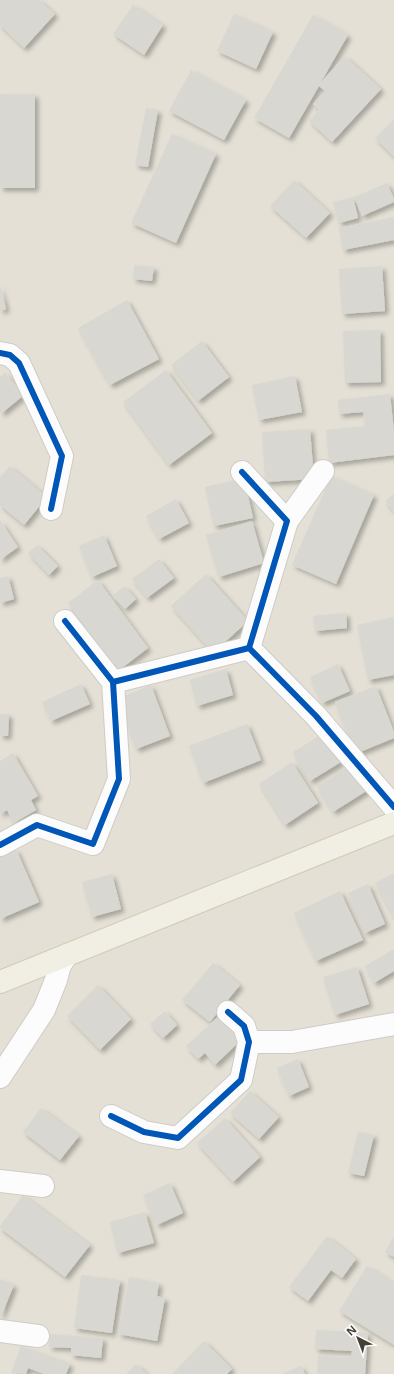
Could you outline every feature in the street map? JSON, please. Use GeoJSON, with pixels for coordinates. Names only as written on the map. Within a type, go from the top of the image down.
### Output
{"type":"FeatureCollection","features":[{"type":"Feature","properties":{"kind":"main road"},"geometry":{"type":"LineString","coordinates":[[0,982],[394,823]]}},
{"type":"Feature","properties":{"kind":"street"},"geometry":{"type":"LineString","coordinates":[[0,352],[10,355],[19,363],[62,456],[51,509]]}},
{"type":"Feature","properties":{"kind":"street"},"geometry":{"type":"LineString","coordinates":[[249,648],[287,521],[323,471]]}},
{"type":"Feature","properties":{"kind":"street"},"geometry":{"type":"LineString","coordinates":[[242,472],[287,521]]}},
{"type":"Feature","properties":{"kind":"street"},"geometry":{"type":"LineString","coordinates":[[0,845],[37,825],[93,844],[119,779],[113,682],[65,621]]}},
{"type":"Feature","properties":{"kind":"street"},"geometry":{"type":"LineString","coordinates":[[113,682],[249,648]]}},
{"type":"Feature","properties":{"kind":"street"},"geometry":{"type":"LineString","coordinates":[[249,648],[316,716],[394,807]]}},
{"type":"Feature","properties":{"kind":"street"},"geometry":{"type":"LineString","coordinates":[[0,1077],[44,1010],[56,980],[60,965],[67,955]]}},
{"type":"Feature","properties":{"kind":"street"},"geometry":{"type":"LineString","coordinates":[[111,1116],[144,1132],[178,1138],[241,1080],[249,1042],[244,1026],[228,1012]]}},
{"type":"Feature","properties":{"kind":"street"},"geometry":{"type":"LineString","coordinates":[[249,1042],[292,1042],[394,1024]]}},
{"type":"Feature","properties":{"kind":"street"},"geometry":{"type":"LineString","coordinates":[[0,1181],[43,1186]]}},
{"type":"Feature","properties":{"kind":"street"},"geometry":{"type":"LineString","coordinates":[[0,1331],[38,1336]]}},
{"type":"Feature","properties":{"kind":"shaded area"},"geometry":{"type":"Polygon","coordinates":[[[0,0],[394,0],[394,1374],[0,1374],[0,0]]]}},
{"type":"Feature","properties":{"kind":"building"},"geometry":{"type":"Polygon","coordinates":[[[0,0],[39,0],[55,14],[24,48],[0,25],[0,0]]]}},
{"type":"Feature","properties":{"kind":"building"},"geometry":{"type":"Polygon","coordinates":[[[133,5],[163,25],[144,55],[113,34],[133,5]]]}},
{"type":"Feature","properties":{"kind":"building"},"geometry":{"type":"Polygon","coordinates":[[[234,14],[273,32],[256,69],[217,51],[234,14]]]}},
{"type":"Feature","properties":{"kind":"building"},"geometry":{"type":"Polygon","coordinates":[[[313,15],[348,35],[321,82],[345,56],[381,89],[332,142],[309,121],[319,110],[313,104],[325,91],[319,86],[289,138],[254,118],[313,15]]]}},
{"type":"Feature","properties":{"kind":"building"},"geometry":{"type":"Polygon","coordinates":[[[191,70],[246,100],[224,140],[169,111],[191,70]]]}},
{"type":"Feature","properties":{"kind":"building"},"geometry":{"type":"Polygon","coordinates":[[[0,94],[35,94],[35,188],[0,188],[0,94]]]}},
{"type":"Feature","properties":{"kind":"building"},"geometry":{"type":"Polygon","coordinates":[[[146,108],[158,110],[148,167],[135,165],[146,108]]]}},
{"type":"Feature","properties":{"kind":"building"},"geometry":{"type":"Polygon","coordinates":[[[394,119],[394,157],[375,138],[394,119]]]}},
{"type":"Feature","properties":{"kind":"building"},"geometry":{"type":"Polygon","coordinates":[[[172,134],[216,154],[176,243],[131,223],[172,134]]]}},
{"type":"Feature","properties":{"kind":"building"},"geometry":{"type":"Polygon","coordinates":[[[294,180],[330,213],[306,238],[270,206],[294,180]]]}},
{"type":"Feature","properties":{"kind":"building"},"geometry":{"type":"Polygon","coordinates":[[[387,183],[394,202],[362,216],[354,197],[387,183]]]}},
{"type":"Feature","properties":{"kind":"building"},"geometry":{"type":"Polygon","coordinates":[[[353,197],[358,218],[339,223],[333,202],[353,197]]]}},
{"type":"Feature","properties":{"kind":"building"},"geometry":{"type":"Polygon","coordinates":[[[394,217],[394,240],[343,250],[339,228],[394,217]]]}},
{"type":"Feature","properties":{"kind":"building"},"geometry":{"type":"Polygon","coordinates":[[[134,265],[154,267],[152,281],[133,279],[134,265]]]}},
{"type":"Feature","properties":{"kind":"building"},"geometry":{"type":"Polygon","coordinates":[[[382,266],[385,311],[342,314],[339,269],[382,266]]]}},
{"type":"Feature","properties":{"kind":"building"},"geometry":{"type":"Polygon","coordinates":[[[0,285],[6,309],[0,311],[0,285]]]}},
{"type":"Feature","properties":{"kind":"building"},"geometry":{"type":"Polygon","coordinates":[[[127,300],[159,359],[110,385],[78,328],[127,300]]]}},
{"type":"Feature","properties":{"kind":"building"},"geometry":{"type":"Polygon","coordinates":[[[380,330],[381,382],[345,383],[343,331],[380,330]]]}},
{"type":"Feature","properties":{"kind":"building"},"geometry":{"type":"Polygon","coordinates":[[[202,341],[229,377],[198,401],[171,365],[202,341]]]}},
{"type":"Feature","properties":{"kind":"building"},"geometry":{"type":"Polygon","coordinates":[[[166,370],[212,433],[169,465],[123,402],[166,370]]]}},
{"type":"Feature","properties":{"kind":"building"},"geometry":{"type":"Polygon","coordinates":[[[5,373],[24,395],[2,413],[0,411],[0,377],[5,373]]]}},
{"type":"Feature","properties":{"kind":"building"},"geometry":{"type":"Polygon","coordinates":[[[295,376],[302,412],[259,420],[252,385],[295,376]]]}},
{"type":"Feature","properties":{"kind":"building"},"geometry":{"type":"Polygon","coordinates":[[[390,394],[394,431],[394,455],[329,463],[326,430],[365,426],[363,412],[339,414],[338,400],[390,394]]]}},
{"type":"Feature","properties":{"kind":"building"},"geometry":{"type":"Polygon","coordinates":[[[310,429],[314,479],[265,482],[262,432],[310,429]]]}},
{"type":"Feature","properties":{"kind":"building"},"geometry":{"type":"Polygon","coordinates":[[[10,466],[47,497],[24,525],[0,505],[0,477],[10,466]]]}},
{"type":"Feature","properties":{"kind":"building"},"geometry":{"type":"Polygon","coordinates":[[[331,476],[374,495],[336,584],[292,565],[331,476]]]}},
{"type":"Feature","properties":{"kind":"building"},"geometry":{"type":"Polygon","coordinates":[[[244,478],[253,518],[214,526],[205,487],[244,478]]]}},
{"type":"Feature","properties":{"kind":"building"},"geometry":{"type":"Polygon","coordinates":[[[394,494],[394,512],[385,501],[394,494]]]}},
{"type":"Feature","properties":{"kind":"building"},"geometry":{"type":"Polygon","coordinates":[[[176,499],[189,523],[159,539],[146,516],[176,499]]]}},
{"type":"Feature","properties":{"kind":"building"},"geometry":{"type":"Polygon","coordinates":[[[0,520],[18,547],[0,560],[0,520]]]}},
{"type":"Feature","properties":{"kind":"building"},"geometry":{"type":"Polygon","coordinates":[[[252,521],[264,563],[219,577],[206,535],[252,521]]]}},
{"type":"Feature","properties":{"kind":"building"},"geometry":{"type":"Polygon","coordinates":[[[104,535],[117,566],[92,577],[79,546],[104,535]]]}},
{"type":"Feature","properties":{"kind":"building"},"geometry":{"type":"Polygon","coordinates":[[[37,545],[58,566],[49,575],[28,553],[37,545]]]}},
{"type":"Feature","properties":{"kind":"building"},"geometry":{"type":"Polygon","coordinates":[[[159,559],[174,578],[147,598],[132,579],[159,559]]]}},
{"type":"Feature","properties":{"kind":"building"},"geometry":{"type":"Polygon","coordinates":[[[206,574],[248,621],[213,653],[171,606],[206,574]]]}},
{"type":"Feature","properties":{"kind":"building"},"geometry":{"type":"Polygon","coordinates":[[[8,576],[14,599],[0,603],[0,578],[8,576]]]}},
{"type":"Feature","properties":{"kind":"building"},"geometry":{"type":"Polygon","coordinates":[[[98,580],[148,648],[118,671],[68,603],[98,580]]]}},
{"type":"Feature","properties":{"kind":"building"},"geometry":{"type":"Polygon","coordinates":[[[124,586],[136,599],[125,609],[113,596],[124,586]]]}},
{"type":"Feature","properties":{"kind":"building"},"geometry":{"type":"Polygon","coordinates":[[[346,613],[347,628],[315,631],[313,616],[346,613]]]}},
{"type":"Feature","properties":{"kind":"building"},"geometry":{"type":"Polygon","coordinates":[[[394,617],[394,675],[368,680],[357,625],[394,617]]]}},
{"type":"Feature","properties":{"kind":"building"},"geometry":{"type":"Polygon","coordinates":[[[338,664],[350,691],[322,703],[310,677],[338,664]]]}},
{"type":"Feature","properties":{"kind":"building"},"geometry":{"type":"Polygon","coordinates":[[[226,669],[233,695],[197,706],[190,680],[226,669]]]}},
{"type":"Feature","properties":{"kind":"building"},"geometry":{"type":"Polygon","coordinates":[[[81,684],[90,704],[51,721],[42,702],[81,684]]]}},
{"type":"Feature","properties":{"kind":"building"},"geometry":{"type":"Polygon","coordinates":[[[151,685],[170,736],[136,749],[117,699],[151,685]]]}},
{"type":"Feature","properties":{"kind":"building"},"geometry":{"type":"Polygon","coordinates":[[[376,686],[394,732],[394,738],[355,754],[335,702],[376,686]]]}},
{"type":"Feature","properties":{"kind":"building"},"geometry":{"type":"Polygon","coordinates":[[[0,714],[9,714],[8,736],[0,736],[0,714]]]}},
{"type":"Feature","properties":{"kind":"building"},"geometry":{"type":"Polygon","coordinates":[[[247,724],[261,760],[203,783],[189,746],[247,724]]]}},
{"type":"Feature","properties":{"kind":"building"},"geometry":{"type":"Polygon","coordinates":[[[324,733],[341,762],[310,781],[293,752],[324,733]]]}},
{"type":"Feature","properties":{"kind":"building"},"geometry":{"type":"Polygon","coordinates":[[[13,753],[38,796],[31,800],[36,810],[14,823],[7,810],[0,814],[0,761],[13,753]]]}},
{"type":"Feature","properties":{"kind":"building"},"geometry":{"type":"Polygon","coordinates":[[[292,762],[318,803],[285,825],[259,784],[292,762]]]}},
{"type":"Feature","properties":{"kind":"building"},"geometry":{"type":"Polygon","coordinates":[[[356,762],[371,788],[333,812],[317,786],[356,762]]]}},
{"type":"Feature","properties":{"kind":"building"},"geometry":{"type":"Polygon","coordinates":[[[16,849],[39,902],[0,919],[0,856],[16,849]]]}},
{"type":"Feature","properties":{"kind":"building"},"geometry":{"type":"Polygon","coordinates":[[[394,873],[394,918],[375,883],[394,873]]]}},
{"type":"Feature","properties":{"kind":"building"},"geometry":{"type":"Polygon","coordinates":[[[112,874],[121,909],[92,917],[82,882],[112,874]]]}},
{"type":"Feature","properties":{"kind":"building"},"geometry":{"type":"Polygon","coordinates":[[[368,884],[385,924],[365,933],[348,893],[368,884]]]}},
{"type":"Feature","properties":{"kind":"building"},"geometry":{"type":"Polygon","coordinates":[[[340,891],[363,940],[316,961],[294,913],[340,891]]]}},
{"type":"Feature","properties":{"kind":"building"},"geometry":{"type":"Polygon","coordinates":[[[394,949],[394,971],[374,983],[365,966],[394,949]]]}},
{"type":"Feature","properties":{"kind":"building"},"geometry":{"type":"Polygon","coordinates":[[[213,963],[240,985],[210,1022],[182,1000],[213,963]]]}},
{"type":"Feature","properties":{"kind":"building"},"geometry":{"type":"Polygon","coordinates":[[[357,967],[369,1004],[335,1015],[323,977],[357,967]]]}},
{"type":"Feature","properties":{"kind":"building"},"geometry":{"type":"Polygon","coordinates":[[[98,985],[131,1019],[100,1050],[67,1016],[98,985]]]}},
{"type":"Feature","properties":{"kind":"building"},"geometry":{"type":"Polygon","coordinates":[[[165,1011],[177,1025],[163,1038],[150,1024],[165,1011]]]}},
{"type":"Feature","properties":{"kind":"building"},"geometry":{"type":"Polygon","coordinates":[[[221,1014],[243,1038],[215,1065],[205,1053],[198,1059],[186,1046],[221,1014]]]}},
{"type":"Feature","properties":{"kind":"building"},"geometry":{"type":"Polygon","coordinates":[[[298,1059],[309,1087],[289,1096],[277,1068],[298,1059]]]}},
{"type":"Feature","properties":{"kind":"building"},"geometry":{"type":"Polygon","coordinates":[[[250,1091],[279,1117],[259,1139],[230,1113],[250,1091]]]}},
{"type":"Feature","properties":{"kind":"building"},"geometry":{"type":"Polygon","coordinates":[[[41,1108],[79,1136],[60,1160],[23,1132],[41,1108]]]}},
{"type":"Feature","properties":{"kind":"building"},"geometry":{"type":"Polygon","coordinates":[[[225,1118],[260,1157],[233,1182],[197,1143],[225,1118]]]}},
{"type":"Feature","properties":{"kind":"building"},"geometry":{"type":"Polygon","coordinates":[[[358,1132],[374,1135],[364,1176],[348,1173],[358,1132]]]}},
{"type":"Feature","properties":{"kind":"building"},"geometry":{"type":"Polygon","coordinates":[[[170,1183],[183,1213],[157,1225],[143,1195],[170,1183]]]}},
{"type":"Feature","properties":{"kind":"building"},"geometry":{"type":"Polygon","coordinates":[[[23,1195],[90,1245],[65,1277],[0,1228],[23,1195]]]}},
{"type":"Feature","properties":{"kind":"building"},"geometry":{"type":"Polygon","coordinates":[[[145,1212],[154,1243],[118,1253],[110,1222],[145,1212]]]}},
{"type":"Feature","properties":{"kind":"building"},"geometry":{"type":"Polygon","coordinates":[[[327,1236],[356,1259],[342,1278],[331,1270],[308,1301],[289,1287],[327,1236]]]}},
{"type":"Feature","properties":{"kind":"building"},"geometry":{"type":"Polygon","coordinates":[[[394,1236],[394,1257],[385,1252],[394,1236]]]}},
{"type":"Feature","properties":{"kind":"building"},"geometry":{"type":"Polygon","coordinates":[[[367,1266],[394,1283],[394,1345],[339,1311],[367,1266]]]}},
{"type":"Feature","properties":{"kind":"building"},"geometry":{"type":"Polygon","coordinates":[[[81,1275],[120,1280],[112,1333],[74,1328],[81,1275]]]}},
{"type":"Feature","properties":{"kind":"building"},"geometry":{"type":"Polygon","coordinates":[[[129,1277],[159,1283],[157,1296],[165,1298],[157,1341],[118,1334],[129,1277]]]}},
{"type":"Feature","properties":{"kind":"building"},"geometry":{"type":"Polygon","coordinates":[[[0,1279],[14,1285],[0,1319],[0,1279]]]}},
{"type":"Feature","properties":{"kind":"building"},"geometry":{"type":"Polygon","coordinates":[[[316,1330],[368,1333],[365,1374],[317,1374],[318,1356],[351,1357],[352,1351],[315,1349],[316,1330]]]}},
{"type":"Feature","properties":{"kind":"building"},"geometry":{"type":"Polygon","coordinates":[[[50,1334],[103,1338],[101,1358],[71,1355],[71,1348],[49,1347],[50,1334]]]}},
{"type":"Feature","properties":{"kind":"building"},"geometry":{"type":"Polygon","coordinates":[[[204,1341],[232,1369],[227,1374],[172,1374],[204,1341]]]}},
{"type":"Feature","properties":{"kind":"building"},"geometry":{"type":"Polygon","coordinates":[[[21,1346],[70,1364],[66,1374],[44,1374],[28,1368],[26,1374],[11,1373],[21,1346]]]}},
{"type":"Feature","properties":{"kind":"building"},"geometry":{"type":"Polygon","coordinates":[[[136,1364],[147,1374],[126,1374],[136,1364]]]}},
{"type":"Feature","properties":{"kind":"building"},"geometry":{"type":"Polygon","coordinates":[[[301,1366],[305,1374],[282,1374],[301,1366]]]}},
{"type":"Feature","properties":{"kind":"cycle path"},"geometry":{"type":"LineString","coordinates":[[0,353],[10,355],[19,363],[62,456],[51,509]]}},
{"type":"Feature","properties":{"kind":"cycle path"},"geometry":{"type":"LineString","coordinates":[[242,472],[287,521],[249,648]]}},
{"type":"Feature","properties":{"kind":"cycle path"},"geometry":{"type":"LineString","coordinates":[[0,845],[37,825],[93,844],[119,779],[113,682],[65,621]]}},
{"type":"Feature","properties":{"kind":"cycle path"},"geometry":{"type":"LineString","coordinates":[[113,682],[249,648],[316,716],[394,807]]}},
{"type":"Feature","properties":{"kind":"cycle path"},"geometry":{"type":"LineString","coordinates":[[111,1116],[144,1132],[178,1138],[241,1080],[249,1042],[244,1026],[228,1012]]}}]}
